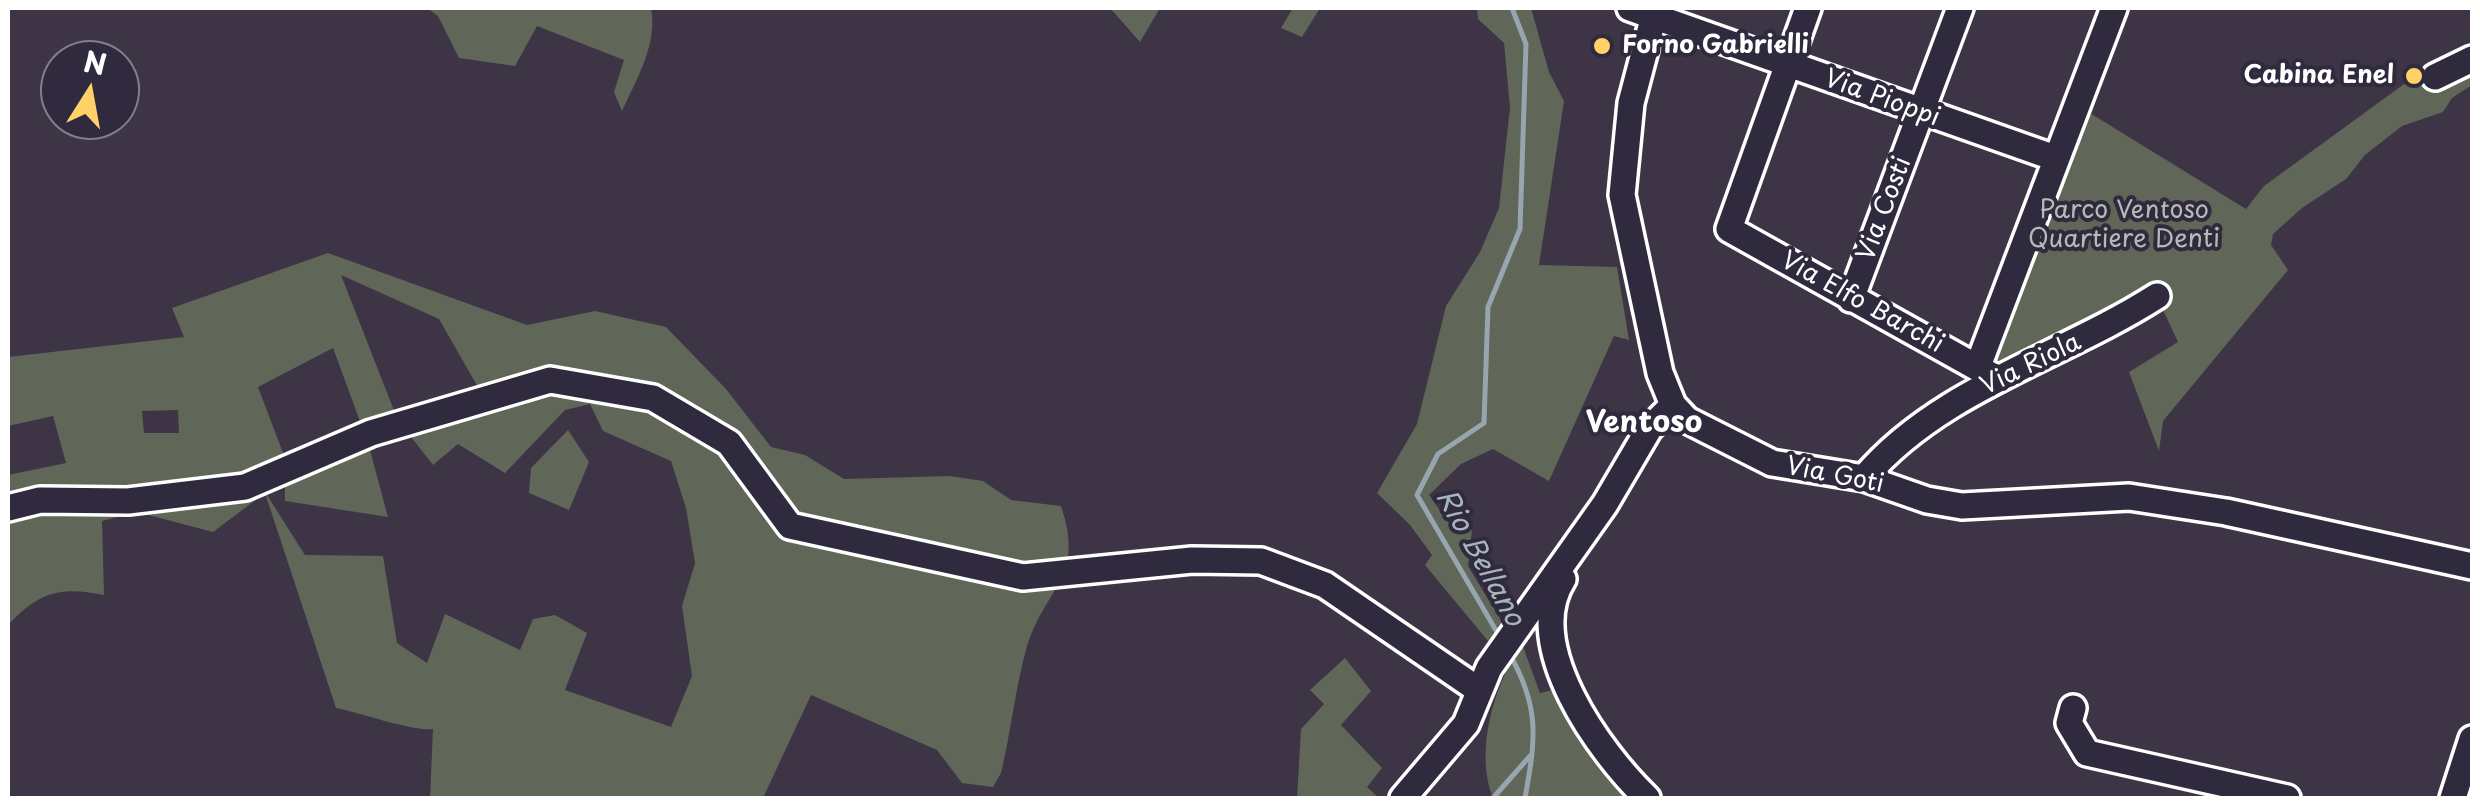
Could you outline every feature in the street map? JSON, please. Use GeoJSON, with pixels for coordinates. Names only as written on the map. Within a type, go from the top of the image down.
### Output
{"type":"FeatureCollection","features":[{"type":"Feature","properties":{"kind":"street"},"geometry":{"type":"LineString","coordinates":[[1788,64],[1808,8]]}},
{"type":"Feature","properties":{"kind":"street","name":"Via Costi"},"geometry":{"type":"LineString","coordinates":[[1851,299],[1960,8]]}},
{"type":"Feature","properties":{"kind":"street"},"geometry":{"type":"LineString","coordinates":[[1986,372],[2055,158],[2114,8]]}},
{"type":"Feature","properties":{"kind":"street"},"geometry":{"type":"LineString","coordinates":[[1403,798],[1466,724],[1478,689],[1505,646],[1649,429],[1673,405],[1660,373],[1622,195],[1630,103],[1647,10]]}},
{"type":"Feature","properties":{"kind":"street","name":"Via Pioppi"},"geometry":{"type":"LineString","coordinates":[[1647,10],[1920,114],[2055,158]]}},
{"type":"Feature","properties":{"kind":"street"},"geometry":{"type":"LineString","coordinates":[[2435,77],[2472,59]]}},
{"type":"Feature","properties":{"kind":"street","name":"Via Elfo Barchi"},"geometry":{"type":"LineString","coordinates":[[1788,64],[1729,229],[1986,372]]}},
{"type":"Feature","properties":{"kind":"street","name":"Via Riola"},"geometry":{"type":"LineString","coordinates":[[1864,478],[1986,372],[2102,331],[2157,296]]}},
{"type":"Feature","properties":{"kind":"street"},"geometry":{"type":"LineString","coordinates":[[8,508],[40,500],[128,501],[245,487],[371,433],[550,380],[653,398],[728,444],[790,526],[1023,577],[1192,560],[1261,561],[1324,585],[1478,689]]}},
{"type":"Feature","properties":{"kind":"street","name":"Via Goti"},"geometry":{"type":"LineString","coordinates":[[1673,405],[1702,429],[1772,464],[1864,478],[1927,500],[1962,506],[2129,497],[2226,512],[2472,566]]}},
{"type":"Feature","properties":{"kind":"street"},"geometry":{"type":"LineString","coordinates":[[1576,542],[1571,566],[1552,603],[1559,662],[1598,741],[1647,798]]}},
{"type":"Feature","properties":{"kind":"street"},"geometry":{"type":"LineString","coordinates":[[2073,708],[2069,723],[2087,752],[2287,798]]}},
{"type":"Feature","properties":{"kind":"street"},"geometry":{"type":"LineString","coordinates":[[2453,798],[2472,739]]}},
{"type":"Feature","properties":{"kind":"green space"},"geometry":{"type":"Polygon","coordinates":[[[427,8],[651,8],[652,34],[645,61],[622,111],[614,92],[624,60],[537,26],[515,66],[459,58],[438,16],[427,8]]]}},
{"type":"Feature","properties":{"kind":"green space"},"geometry":{"type":"Polygon","coordinates":[[[1110,8],[1160,8],[1140,42],[1110,8]]]}},
{"type":"Feature","properties":{"kind":"green space"},"geometry":{"type":"Polygon","coordinates":[[[1293,8],[1320,8],[1302,37],[1281,28],[1293,8]]]}},
{"type":"Feature","properties":{"kind":"green space"},"geometry":{"type":"Polygon","coordinates":[[[1477,8],[1531,8],[1549,72],[1564,101],[1539,265],[1617,267],[1629,340],[1614,336],[1549,481],[1493,449],[1461,464],[1429,495],[1448,522],[1472,530],[1468,566],[1506,629],[1493,647],[1425,565],[1432,555],[1410,525],[1377,493],[1417,424],[1446,306],[1480,252],[1499,208],[1510,108],[1504,43],[1478,19],[1477,8]]]}},
{"type":"Feature","properties":{"kind":"green space","name":"Parco Ventoso Quartiere Denti"},"geometry":{"type":"Polygon","coordinates":[[[2472,47],[2472,85],[2452,98],[2443,112],[2402,126],[2365,155],[2346,179],[2302,208],[2273,234],[2271,245],[2288,270],[2163,421],[2159,451],[2129,372],[2178,342],[2157,297],[2008,371],[1995,359],[2085,110],[2246,209],[2264,186],[2422,71],[2472,47]]]}},
{"type":"Feature","properties":{"kind":"green space"},"geometry":{"type":"Polygon","coordinates":[[[328,253],[527,325],[595,311],[666,327],[726,389],[771,447],[805,455],[844,479],[950,476],[983,481],[1011,500],[1061,506],[1069,550],[1066,567],[1026,650],[1001,773],[993,787],[962,783],[937,750],[811,695],[763,798],[430,798],[433,729],[336,708],[265,493],[213,532],[137,512],[102,521],[104,595],[75,591],[51,594],[30,605],[8,625],[8,475],[66,463],[53,416],[8,426],[8,357],[184,337],[172,308],[328,253]],[[341,275],[395,413],[361,424],[333,348],[258,387],[285,458],[236,483],[265,492],[305,555],[383,556],[397,643],[427,663],[445,614],[520,650],[533,619],[555,615],[587,633],[565,690],[671,727],[692,676],[682,606],[695,563],[686,508],[671,461],[603,431],[590,404],[565,410],[505,473],[458,444],[433,465],[408,433],[479,389],[439,319],[341,275]],[[178,410],[142,411],[144,433],[179,433],[178,410]]]}},
{"type":"Feature","properties":{"kind":"green space"},"geometry":{"type":"Polygon","coordinates":[[[568,430],[589,462],[569,510],[529,493],[531,468],[568,430]]]}},
{"type":"Feature","properties":{"kind":"green space"},"geometry":{"type":"Polygon","coordinates":[[[370,450],[388,517],[285,501],[285,482],[370,450]]]}},
{"type":"Feature","properties":{"kind":"green space"},"geometry":{"type":"Polygon","coordinates":[[[1522,644],[1540,693],[1557,689],[1636,798],[1493,798],[1486,740],[1503,678],[1522,644]]]}},
{"type":"Feature","properties":{"kind":"green space"},"geometry":{"type":"Polygon","coordinates":[[[1345,658],[1371,691],[1341,725],[1382,768],[1367,787],[1379,798],[1297,798],[1301,729],[1324,704],[1310,690],[1345,658]]]}},
{"type":"Feature","properties":{"kind":"waterway","name":"Rio Bellano"},"geometry":{"type":"LineString","coordinates":[[1501,639],[1417,495],[1438,454],[1484,423],[1488,307],[1520,229],[1526,44],[1512,8]]}},
{"type":"Feature","properties":{"kind":"waterway","name":"Rio Bellano"},"geometry":{"type":"LineString","coordinates":[[1509,653],[1526,690],[1533,723],[1525,798]]}},
{"type":"Feature","properties":{"kind":"waterway"},"geometry":{"type":"LineString","coordinates":[[1493,798],[1530,756]]}},
{"type":"Feature","properties":{"kind":"place","name":"Forno Gabrielli"},"geometry":{"type":"Point","coordinates":[1602,46]}},
{"type":"Feature","properties":{"kind":"place","name":"Cabina Enel"},"geometry":{"type":"Point","coordinates":[2414,76]}},
{"type":"Feature","properties":{"kind":"district","name":"Ventoso"},"geometry":{"type":"Point","coordinates":[1644,424]}}]}
